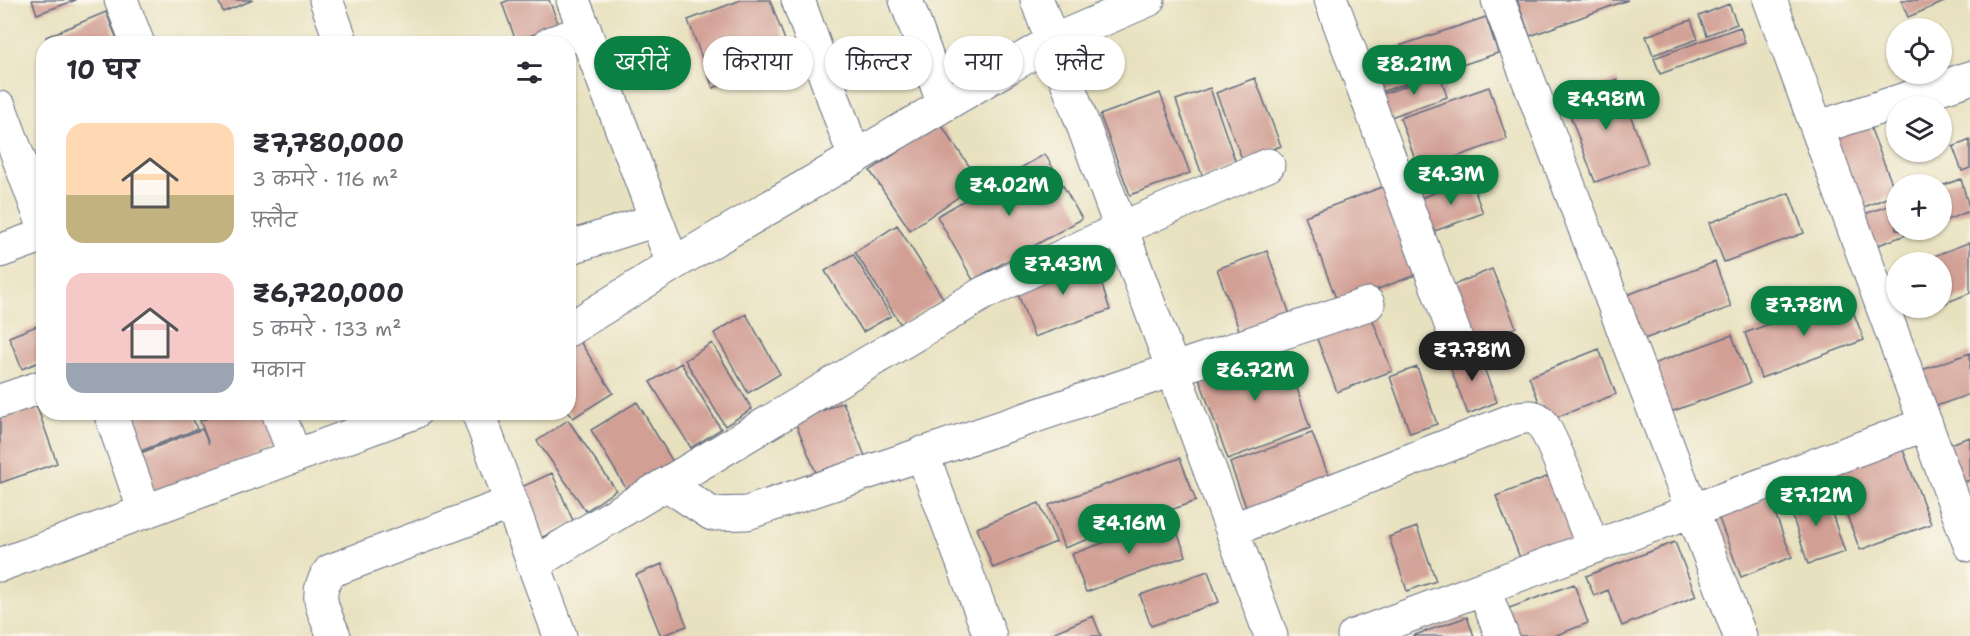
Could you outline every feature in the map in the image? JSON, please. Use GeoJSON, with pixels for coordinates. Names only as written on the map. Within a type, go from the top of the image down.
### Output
{"type":"FeatureCollection","features":[{"type":"Feature","properties":{"kind":"street"},"geometry":{"type":"LineString","coordinates":[[121,0],[135,36]]}},
{"type":"Feature","properties":{"kind":"street"},"geometry":{"type":"LineString","coordinates":[[326,0],[339,36]]}},
{"type":"Feature","properties":{"kind":"street"},"geometry":{"type":"LineString","coordinates":[[573,0],[673,264]]}},
{"type":"Feature","properties":{"kind":"street"},"geometry":{"type":"LineString","coordinates":[[798,0],[855,158]]}},
{"type":"Feature","properties":{"kind":"street"},"geometry":{"type":"LineString","coordinates":[[906,0],[944,105]]}},
{"type":"Feature","properties":{"kind":"street"},"geometry":{"type":"LineString","coordinates":[[1037,0],[1051,36]]}},
{"type":"Feature","properties":{"kind":"street"},"geometry":{"type":"LineString","coordinates":[[1065,36],[1148,0]]}},
{"type":"Feature","properties":{"kind":"street"},"geometry":{"type":"LineString","coordinates":[[1331,0],[1461,349]]}},
{"type":"Feature","properties":{"kind":"street"},"geometry":{"type":"LineString","coordinates":[[1498,0],[1740,636]]}},
{"type":"Feature","properties":{"kind":"street"},"geometry":{"type":"LineString","coordinates":[[1770,0],[1970,545]]}},
{"type":"Feature","properties":{"kind":"street"},"geometry":{"type":"LineString","coordinates":[[571,36],[585,31]]}},
{"type":"Feature","properties":{"kind":"street"},"geometry":{"type":"LineString","coordinates":[[576,325],[673,264],[1035,52]]}},
{"type":"Feature","properties":{"kind":"street"},"geometry":{"type":"LineString","coordinates":[[1817,128],[1970,78]]}},
{"type":"Feature","properties":{"kind":"street"},"geometry":{"type":"LineString","coordinates":[[1070,90],[1271,636]]}},
{"type":"Feature","properties":{"kind":"street"},"geometry":{"type":"LineString","coordinates":[[0,108],[9,157],[36,210]]}},
{"type":"Feature","properties":{"kind":"street"},"geometry":{"type":"LineString","coordinates":[[533,564],[984,293],[1120,229],[1268,165]]}},
{"type":"Feature","properties":{"kind":"street"},"geometry":{"type":"LineString","coordinates":[[576,245],[656,220]]}},
{"type":"Feature","properties":{"kind":"street"},"geometry":{"type":"LineString","coordinates":[[0,251],[36,238]]}},
{"type":"Feature","properties":{"kind":"street"},"geometry":{"type":"LineString","coordinates":[[666,484],[712,514],[747,513],[1368,304]]}},
{"type":"Feature","properties":{"kind":"street"},"geometry":{"type":"LineString","coordinates":[[0,401],[36,389]]}},
{"type":"Feature","properties":{"kind":"street"},"geometry":{"type":"LineString","coordinates":[[1232,530],[1518,418],[1532,416],[1541,422],[1593,548]]}},
{"type":"Feature","properties":{"kind":"street"},"geometry":{"type":"LineString","coordinates":[[113,420],[145,512]]}},
{"type":"Feature","properties":{"kind":"street"},"geometry":{"type":"LineString","coordinates":[[281,420],[295,456]]}},
{"type":"Feature","properties":{"kind":"street"},"geometry":{"type":"LineString","coordinates":[[0,565],[392,420]]}},
{"type":"Feature","properties":{"kind":"street"},"geometry":{"type":"LineString","coordinates":[[481,420],[558,636]]}},
{"type":"Feature","properties":{"kind":"street"},"geometry":{"type":"LineString","coordinates":[[1354,636],[1926,424]]}},
{"type":"Feature","properties":{"kind":"street"},"geometry":{"type":"LineString","coordinates":[[922,453],[990,636]]}},
{"type":"Feature","properties":{"kind":"street"},"geometry":{"type":"LineString","coordinates":[[334,636],[320,598],[320,588],[330,571],[511,503]]}},
{"type":"Feature","properties":{"kind":"street"},"geometry":{"type":"LineString","coordinates":[[1483,588],[1502,636]]}},
{"type":"Feature","properties":{"kind":"building"},"geometry":{"type":"Polygon","coordinates":[[[32,0],[76,0],[37,14],[32,0]]]}},
{"type":"Feature","properties":{"kind":"building"},"geometry":{"type":"Polygon","coordinates":[[[218,0],[253,0],[223,12],[218,0]]]}},
{"type":"Feature","properties":{"kind":"building"},"geometry":{"type":"Polygon","coordinates":[[[509,0],[549,0],[559,25],[529,36],[514,36],[502,3],[509,0]]]}},
{"type":"Feature","properties":{"kind":"building"},"geometry":{"type":"Polygon","coordinates":[[[741,0],[770,0],[783,36],[703,36],[703,61],[688,20],[741,0]]]}},
{"type":"Feature","properties":{"kind":"building"},"geometry":{"type":"Polygon","coordinates":[[[1517,0],[1628,0],[1530,36],[1517,0]]]}},
{"type":"Feature","properties":{"kind":"building"},"geometry":{"type":"Polygon","coordinates":[[[1901,0],[1949,0],[1908,17],[1901,0]]]}},
{"type":"Feature","properties":{"kind":"building"},"geometry":{"type":"Polygon","coordinates":[[[1729,4],[1737,24],[1707,35],[1699,16],[1729,4]]]}},
{"type":"Feature","properties":{"kind":"building"},"geometry":{"type":"Polygon","coordinates":[[[106,12],[116,36],[48,36],[106,12]]]}},
{"type":"Feature","properties":{"kind":"building"},"geometry":{"type":"Polygon","coordinates":[[[1486,17],[1498,53],[1378,93],[1366,57],[1486,17]]]}},
{"type":"Feature","properties":{"kind":"building"},"geometry":{"type":"Polygon","coordinates":[[[1691,20],[1698,39],[1653,55],[1646,36],[1691,20]]]}},
{"type":"Feature","properties":{"kind":"building"},"geometry":{"type":"Polygon","coordinates":[[[1740,27],[1745,43],[1660,74],[1654,58],[1740,27]]]}},
{"type":"Feature","properties":{"kind":"building"},"geometry":{"type":"Polygon","coordinates":[[[1440,74],[1447,97],[1388,118],[1380,95],[1440,74]]]}},
{"type":"Feature","properties":{"kind":"building"},"geometry":{"type":"Polygon","coordinates":[[[1255,78],[1281,146],[1243,161],[1216,93],[1255,78]]]}},
{"type":"Feature","properties":{"kind":"building"},"geometry":{"type":"Polygon","coordinates":[[[1617,79],[1648,163],[1595,182],[1564,99],[1617,79]]]}},
{"type":"Feature","properties":{"kind":"building"},"geometry":{"type":"Polygon","coordinates":[[[1489,87],[1507,139],[1419,170],[1400,118],[1489,87]]]}},
{"type":"Feature","properties":{"kind":"building"},"geometry":{"type":"Polygon","coordinates":[[[1210,88],[1237,166],[1203,178],[1176,100],[1210,88]]]}},
{"type":"Feature","properties":{"kind":"building"},"geometry":{"type":"Polygon","coordinates":[[[1160,93],[1190,173],[1130,195],[1100,115],[1160,93]]]}},
{"type":"Feature","properties":{"kind":"building"},"geometry":{"type":"Polygon","coordinates":[[[1867,119],[1888,174],[1886,174],[1886,198],[1857,210],[1828,135],[1867,119]]]}},
{"type":"Feature","properties":{"kind":"building"},"geometry":{"type":"Polygon","coordinates":[[[940,123],[980,182],[910,230],[870,171],[940,123]]]}},
{"type":"Feature","properties":{"kind":"building"},"geometry":{"type":"Polygon","coordinates":[[[1970,140],[1970,168],[1962,171],[1953,147],[1970,140]]]}},
{"type":"Feature","properties":{"kind":"building"},"geometry":{"type":"Polygon","coordinates":[[[1045,154],[1082,219],[973,280],[937,216],[1045,154]]]}},
{"type":"Feature","properties":{"kind":"building"},"geometry":{"type":"Polygon","coordinates":[[[1470,179],[1483,213],[1432,232],[1419,199],[1470,179]]]}},
{"type":"Feature","properties":{"kind":"building"},"geometry":{"type":"Polygon","coordinates":[[[1961,179],[1970,211],[1952,218],[1952,182],[1961,179]]]}},
{"type":"Feature","properties":{"kind":"building"},"geometry":{"type":"Polygon","coordinates":[[[1393,183],[1426,271],[1338,304],[1305,216],[1393,183]]]}},
{"type":"Feature","properties":{"kind":"building"},"geometry":{"type":"Polygon","coordinates":[[[1789,193],[1804,233],[1724,262],[1709,223],[1789,193]]]}},
{"type":"Feature","properties":{"kind":"building"},"geometry":{"type":"Polygon","coordinates":[[[1886,206],[1886,240],[1892,240],[1865,250],[1853,218],[1886,206]]]}},
{"type":"Feature","properties":{"kind":"building"},"geometry":{"type":"Polygon","coordinates":[[[897,225],[943,298],[901,325],[855,252],[897,225]]]}},
{"type":"Feature","properties":{"kind":"building"},"geometry":{"type":"Polygon","coordinates":[[[1970,242],[1970,293],[1952,300],[1952,252],[1944,252],[1970,242]]]}},
{"type":"Feature","properties":{"kind":"building"},"geometry":{"type":"Polygon","coordinates":[[[1091,251],[1110,310],[1034,337],[1015,286],[1091,251]]]}},
{"type":"Feature","properties":{"kind":"building"},"geometry":{"type":"Polygon","coordinates":[[[1267,251],[1292,320],[1242,338],[1217,269],[1267,251]]]}},
{"type":"Feature","properties":{"kind":"building"},"geometry":{"type":"Polygon","coordinates":[[[853,254],[891,316],[863,332],[825,271],[853,254]]]}},
{"type":"Feature","properties":{"kind":"building"},"geometry":{"type":"Polygon","coordinates":[[[1715,262],[1731,307],[1636,342],[1619,298],[1715,262]]]}},
{"type":"Feature","properties":{"kind":"building"},"geometry":{"type":"Polygon","coordinates":[[[1492,269],[1516,327],[1474,344],[1451,286],[1492,269]]]}},
{"type":"Feature","properties":{"kind":"building"},"geometry":{"type":"Polygon","coordinates":[[[1847,295],[1864,340],[1761,378],[1745,333],[1847,295]]]}},
{"type":"Feature","properties":{"kind":"building"},"geometry":{"type":"Polygon","coordinates":[[[1369,310],[1392,371],[1337,392],[1314,331],[1369,310]]]}},
{"type":"Feature","properties":{"kind":"building"},"geometry":{"type":"Polygon","coordinates":[[[746,314],[780,374],[748,393],[714,333],[746,314]]]}},
{"type":"Feature","properties":{"kind":"building"},"geometry":{"type":"Polygon","coordinates":[[[36,326],[36,363],[22,369],[9,337],[36,326]]]}},
{"type":"Feature","properties":{"kind":"building"},"geometry":{"type":"Polygon","coordinates":[[[576,335],[613,393],[576,416],[576,335]]]}},
{"type":"Feature","properties":{"kind":"building"},"geometry":{"type":"Polygon","coordinates":[[[1732,335],[1750,383],[1665,414],[1647,366],[1732,335]]]}},
{"type":"Feature","properties":{"kind":"building"},"geometry":{"type":"Polygon","coordinates":[[[712,343],[752,409],[725,426],[685,360],[712,343]]]}},
{"type":"Feature","properties":{"kind":"building"},"geometry":{"type":"Polygon","coordinates":[[[1283,345],[1310,428],[1228,459],[1198,375],[1283,345]]]}},
{"type":"Feature","properties":{"kind":"building"},"geometry":{"type":"Polygon","coordinates":[[[1599,349],[1616,394],[1547,421],[1529,377],[1599,349]]]}},
{"type":"Feature","properties":{"kind":"building"},"geometry":{"type":"Polygon","coordinates":[[[1477,350],[1497,402],[1468,414],[1448,362],[1477,350]]]}},
{"type":"Feature","properties":{"kind":"building"},"geometry":{"type":"Polygon","coordinates":[[[1970,353],[1970,394],[1931,408],[1919,371],[1970,353]]]}},
{"type":"Feature","properties":{"kind":"building"},"geometry":{"type":"Polygon","coordinates":[[[681,363],[721,429],[691,448],[650,382],[681,363]]]}},
{"type":"Feature","properties":{"kind":"building"},"geometry":{"type":"Polygon","coordinates":[[[1417,367],[1437,424],[1410,433],[1390,377],[1417,367]]]}},
{"type":"Feature","properties":{"kind":"building"},"geometry":{"type":"Polygon","coordinates":[[[637,402],[676,467],[630,495],[591,430],[637,402]]]}},
{"type":"Feature","properties":{"kind":"building"},"geometry":{"type":"Polygon","coordinates":[[[843,402],[865,456],[817,475],[795,422],[843,402]]]}},
{"type":"Feature","properties":{"kind":"building"},"geometry":{"type":"Polygon","coordinates":[[[36,404],[36,420],[42,420],[57,463],[0,483],[0,416],[36,404]]]}},
{"type":"Feature","properties":{"kind":"building"},"geometry":{"type":"Polygon","coordinates":[[[120,420],[193,420],[197,429],[133,454],[120,420]]]}},
{"type":"Feature","properties":{"kind":"building"},"geometry":{"type":"Polygon","coordinates":[[[272,420],[281,444],[155,497],[138,454],[202,429],[209,444],[200,421],[272,420]]]}},
{"type":"Feature","properties":{"kind":"building"},"geometry":{"type":"Polygon","coordinates":[[[568,420],[616,490],[586,511],[537,441],[568,420]]]}},
{"type":"Feature","properties":{"kind":"building"},"geometry":{"type":"Polygon","coordinates":[[[1312,433],[1333,487],[1250,518],[1230,463],[1312,433]]]}},
{"type":"Feature","properties":{"kind":"building"},"geometry":{"type":"Polygon","coordinates":[[[1970,437],[1970,480],[1954,486],[1941,447],[1970,437]]]}},
{"type":"Feature","properties":{"kind":"building"},"geometry":{"type":"Polygon","coordinates":[[[1900,442],[1931,524],[1860,550],[1829,468],[1900,442]]]}},
{"type":"Feature","properties":{"kind":"building"},"geometry":{"type":"Polygon","coordinates":[[[1180,458],[1196,501],[1064,548],[1049,505],[1180,458]]]}},
{"type":"Feature","properties":{"kind":"building"},"geometry":{"type":"Polygon","coordinates":[[[552,473],[574,523],[536,540],[513,491],[552,473]]]}},
{"type":"Feature","properties":{"kind":"building"},"geometry":{"type":"Polygon","coordinates":[[[1549,476],[1574,543],[1522,563],[1496,496],[1549,476]]]}},
{"type":"Feature","properties":{"kind":"building"},"geometry":{"type":"Polygon","coordinates":[[[1824,490],[1845,552],[1808,564],[1788,503],[1824,490]]]}},
{"type":"Feature","properties":{"kind":"building"},"geometry":{"type":"Polygon","coordinates":[[[1768,496],[1792,557],[1741,577],[1718,516],[1768,496]]]}},
{"type":"Feature","properties":{"kind":"building"},"geometry":{"type":"Polygon","coordinates":[[[1039,503],[1056,542],[993,568],[977,528],[1039,503]]]}},
{"type":"Feature","properties":{"kind":"building"},"geometry":{"type":"Polygon","coordinates":[[[1172,518],[1186,556],[1086,592],[1072,554],[1172,518]]]}},
{"type":"Feature","properties":{"kind":"building"},"geometry":{"type":"Polygon","coordinates":[[[1417,527],[1436,581],[1407,591],[1389,537],[1417,527]]]}},
{"type":"Feature","properties":{"kind":"building"},"geometry":{"type":"Polygon","coordinates":[[[1675,542],[1696,596],[1622,626],[1608,590],[1594,596],[1586,576],[1675,542]]]}},
{"type":"Feature","properties":{"kind":"building"},"geometry":{"type":"Polygon","coordinates":[[[662,564],[687,626],[661,636],[636,575],[662,564]]]}},
{"type":"Feature","properties":{"kind":"building"},"geometry":{"type":"Polygon","coordinates":[[[1208,571],[1219,602],[1151,626],[1140,595],[1208,571]]]}},
{"type":"Feature","properties":{"kind":"building"},"geometry":{"type":"Polygon","coordinates":[[[1574,584],[1588,623],[1554,636],[1513,636],[1504,610],[1574,584]]]}},
{"type":"Feature","properties":{"kind":"building"},"geometry":{"type":"Polygon","coordinates":[[[1093,616],[1101,636],[1045,636],[1093,616]]]}},
{"type":"Feature","properties":{"kind":"building"},"geometry":{"type":"Polygon","coordinates":[[[1467,617],[1474,636],[1412,636],[1467,617]]]}}]}
